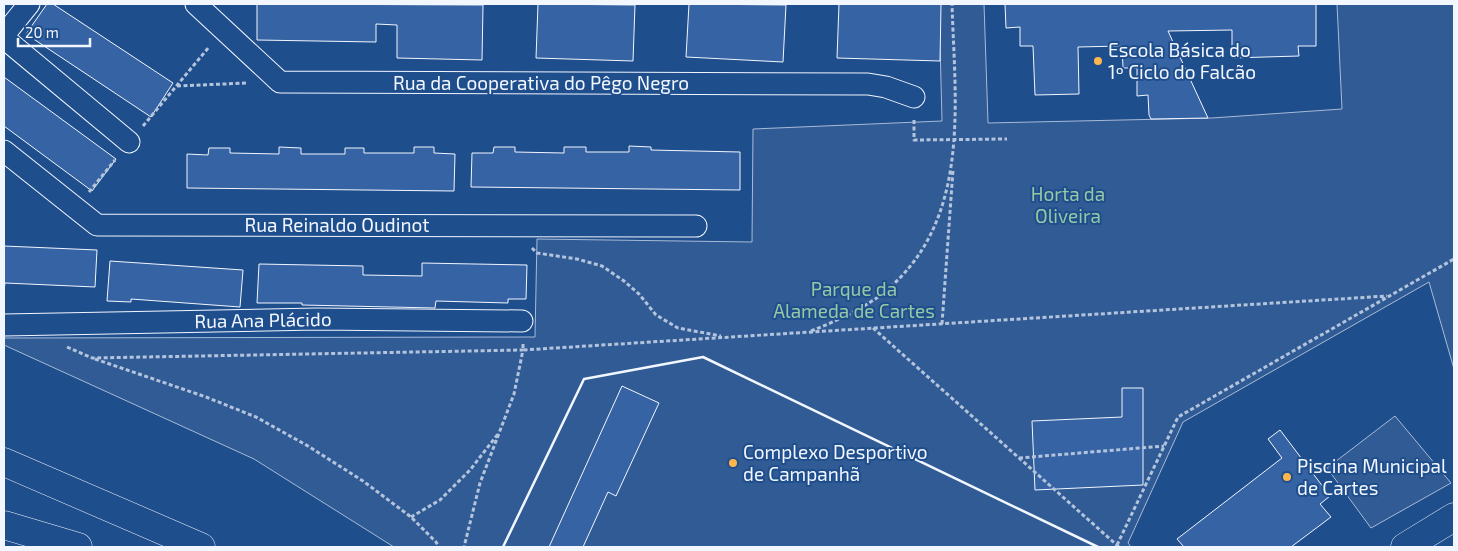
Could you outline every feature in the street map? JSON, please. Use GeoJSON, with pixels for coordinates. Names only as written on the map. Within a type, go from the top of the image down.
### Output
{"type":"FeatureCollection","features":[{"type":"Feature","properties":{"kind":"main road"},"geometry":{"type":"LineString","coordinates":[[4,462],[201,547]]}},
{"type":"Feature","properties":{"kind":"main road"},"geometry":{"type":"LineString","coordinates":[[1405,547],[1454,517]]}},
{"type":"Feature","properties":{"kind":"main road"},"geometry":{"type":"LineString","coordinates":[[4,525],[78,547]]}},
{"type":"Feature","properties":{"kind":"street"},"geometry":{"type":"LineString","coordinates":[[28,4],[4,37],[129,142]]}},
{"type":"Feature","properties":{"kind":"street"},"geometry":{"type":"LineString","coordinates":[[196,4],[280,82]]}},
{"type":"Feature","properties":{"kind":"street","name":"Rua da Cooperativa do Pêgo Negro"},"geometry":{"type":"LineString","coordinates":[[280,82],[868,84],[886,87],[914,97]]}},
{"type":"Feature","properties":{"kind":"street","name":"Rua Reinaldo Oudinot"},"geometry":{"type":"LineString","coordinates":[[4,151],[97,225],[696,226]]}},
{"type":"Feature","properties":{"kind":"street","name":"Rua Ana Plácido"},"geometry":{"type":"LineString","coordinates":[[4,325],[317,319],[522,321]]}},
{"type":"Feature","properties":{"kind":"path"},"geometry":{"type":"LineString","coordinates":[[942,324],[955,140],[952,4]]}},
{"type":"Feature","properties":{"kind":"path"},"geometry":{"type":"LineString","coordinates":[[75,208],[224,29]]}},
{"type":"Feature","properties":{"kind":"path"},"geometry":{"type":"LineString","coordinates":[[176,86],[280,82]]}},
{"type":"Feature","properties":{"kind":"path"},"geometry":{"type":"LineString","coordinates":[[914,97],[914,140],[1007,139]]}},
{"type":"Feature","properties":{"kind":"path"},"geometry":{"type":"LineString","coordinates":[[810,332],[847,316],[881,295],[900,277],[919,254],[935,226],[946,192],[955,140]]}},
{"type":"Feature","properties":{"kind":"path"},"geometry":{"type":"LineString","coordinates":[[509,226],[537,253],[577,259],[602,266],[639,294],[656,315],[678,328],[726,338]]}},
{"type":"Feature","properties":{"kind":"path"},"geometry":{"type":"LineString","coordinates":[[874,328],[1118,546],[1178,417],[1454,259]]}},
{"type":"Feature","properties":{"kind":"path"},"geometry":{"type":"LineString","coordinates":[[92,358],[523,350],[1387,296]]}},
{"type":"Feature","properties":{"kind":"path"},"geometry":{"type":"LineString","coordinates":[[464,547],[480,483],[514,394],[523,350],[522,321]]}},
{"type":"Feature","properties":{"kind":"path"},"geometry":{"type":"LineString","coordinates":[[67,347],[92,358],[206,397],[256,417],[308,446],[355,476],[411,517],[439,547]]}},
{"type":"Feature","properties":{"kind":"path"},"geometry":{"type":"LineString","coordinates":[[411,517],[440,500],[470,470],[500,431]]}},
{"type":"Feature","properties":{"kind":"path"},"geometry":{"type":"LineString","coordinates":[[1019,458],[1165,446]]}},
{"type":"Feature","properties":{"kind":"shaded area","name":"Parque da Alameda de Cartes"},"geometry":{"type":"Polygon","coordinates":[[[939,4],[984,4],[988,123],[1212,118],[1342,109],[1337,4],[1454,4],[1454,369],[1429,282],[1183,422],[1128,543],[1131,547],[394,547],[254,459],[4,345],[4,338],[535,337],[537,239],[752,242],[753,129],[942,121],[939,4]]]}},
{"type":"Feature","properties":{"kind":"shaded area"},"geometry":{"type":"Polygon","coordinates":[[[1395,416],[1451,483],[1371,528],[1327,468],[1395,416]]]}},
{"type":"Feature","properties":{"kind":"building"},"geometry":{"type":"Polygon","coordinates":[[[47,4],[53,4],[173,83],[151,117],[26,34],[47,4]]]}},
{"type":"Feature","properties":{"kind":"building"},"geometry":{"type":"Polygon","coordinates":[[[257,4],[483,5],[482,60],[397,58],[397,25],[376,24],[376,42],[257,40],[257,4]]]}},
{"type":"Feature","properties":{"kind":"building"},"geometry":{"type":"Polygon","coordinates":[[[538,4],[635,5],[633,61],[536,58],[538,4]]]}},
{"type":"Feature","properties":{"kind":"building"},"geometry":{"type":"Polygon","coordinates":[[[689,4],[786,5],[783,62],[686,57],[689,4]]]}},
{"type":"Feature","properties":{"kind":"building"},"geometry":{"type":"Polygon","coordinates":[[[839,4],[941,4],[940,61],[837,58],[839,4]]]}},
{"type":"Feature","properties":{"kind":"building"},"geometry":{"type":"Polygon","coordinates":[[[1005,4],[1316,4],[1316,46],[1298,46],[1299,56],[1232,58],[1232,30],[1168,31],[1208,118],[1151,119],[1148,95],[1137,96],[1137,68],[1123,68],[1122,46],[1078,47],[1079,94],[1035,95],[1033,46],[1020,46],[1020,27],[1006,28],[1005,4]]]}},
{"type":"Feature","properties":{"kind":"building"},"geometry":{"type":"Polygon","coordinates":[[[4,77],[116,159],[92,191],[4,126],[4,77]]]}},
{"type":"Feature","properties":{"kind":"building"},"geometry":{"type":"Polygon","coordinates":[[[629,146],[651,147],[651,150],[740,152],[740,190],[471,187],[472,153],[493,153],[494,147],[515,147],[515,152],[564,153],[564,147],[586,147],[586,152],[629,152],[629,146]]]}},
{"type":"Feature","properties":{"kind":"building"},"geometry":{"type":"Polygon","coordinates":[[[279,147],[301,148],[301,154],[345,154],[345,148],[364,148],[364,153],[414,153],[414,147],[434,147],[434,153],[455,154],[454,191],[187,188],[187,154],[208,155],[209,148],[230,148],[230,153],[279,154],[279,147]]]}},
{"type":"Feature","properties":{"kind":"building"},"geometry":{"type":"Polygon","coordinates":[[[4,246],[97,250],[95,287],[5,283],[4,290],[4,246]]]}},
{"type":"Feature","properties":{"kind":"building"},"geometry":{"type":"Polygon","coordinates":[[[110,261],[243,270],[240,307],[131,299],[131,302],[107,301],[110,261]]]}},
{"type":"Feature","properties":{"kind":"building"},"geometry":{"type":"Polygon","coordinates":[[[422,263],[527,265],[526,299],[508,299],[508,303],[436,301],[435,308],[257,303],[259,264],[363,266],[363,275],[422,276],[422,263]]]}},
{"type":"Feature","properties":{"kind":"building"},"geometry":{"type":"Polygon","coordinates":[[[622,386],[659,403],[616,496],[608,492],[583,547],[549,547],[622,386]]]}},
{"type":"Feature","properties":{"kind":"building"},"geometry":{"type":"Polygon","coordinates":[[[1122,388],[1143,388],[1143,485],[1035,490],[1032,421],[1122,417],[1122,388]]]}},
{"type":"Feature","properties":{"kind":"building","name":"Piscina Municipal de Cartes"},"geometry":{"type":"Polygon","coordinates":[[[1280,430],[1330,496],[1320,504],[1331,517],[1291,547],[1184,547],[1177,539],[1282,458],[1268,439],[1280,430]]]}},
{"type":"Feature","properties":{"kind":"wall"},"geometry":{"type":"LineString","coordinates":[[503,547],[584,379],[703,357],[1098,547]]}},
{"type":"Feature","properties":{"kind":"place","name":"Escola Básica do 1º Ciclo do Falcão"},"geometry":{"type":"Point","coordinates":[1098,61]}},
{"type":"Feature","properties":{"kind":"place","name":"Complexo Desportivo de Campanhã"},"geometry":{"type":"Point","coordinates":[733,463]}},
{"type":"Feature","properties":{"kind":"place","name":"Piscina Municipal de Cartes"},"geometry":{"type":"Point","coordinates":[1287,477]}},
{"type":"Feature","properties":{"kind":"park label","name":"Horta da Oliveira"},"geometry":{"type":"Point","coordinates":[1068,205]}}]}
